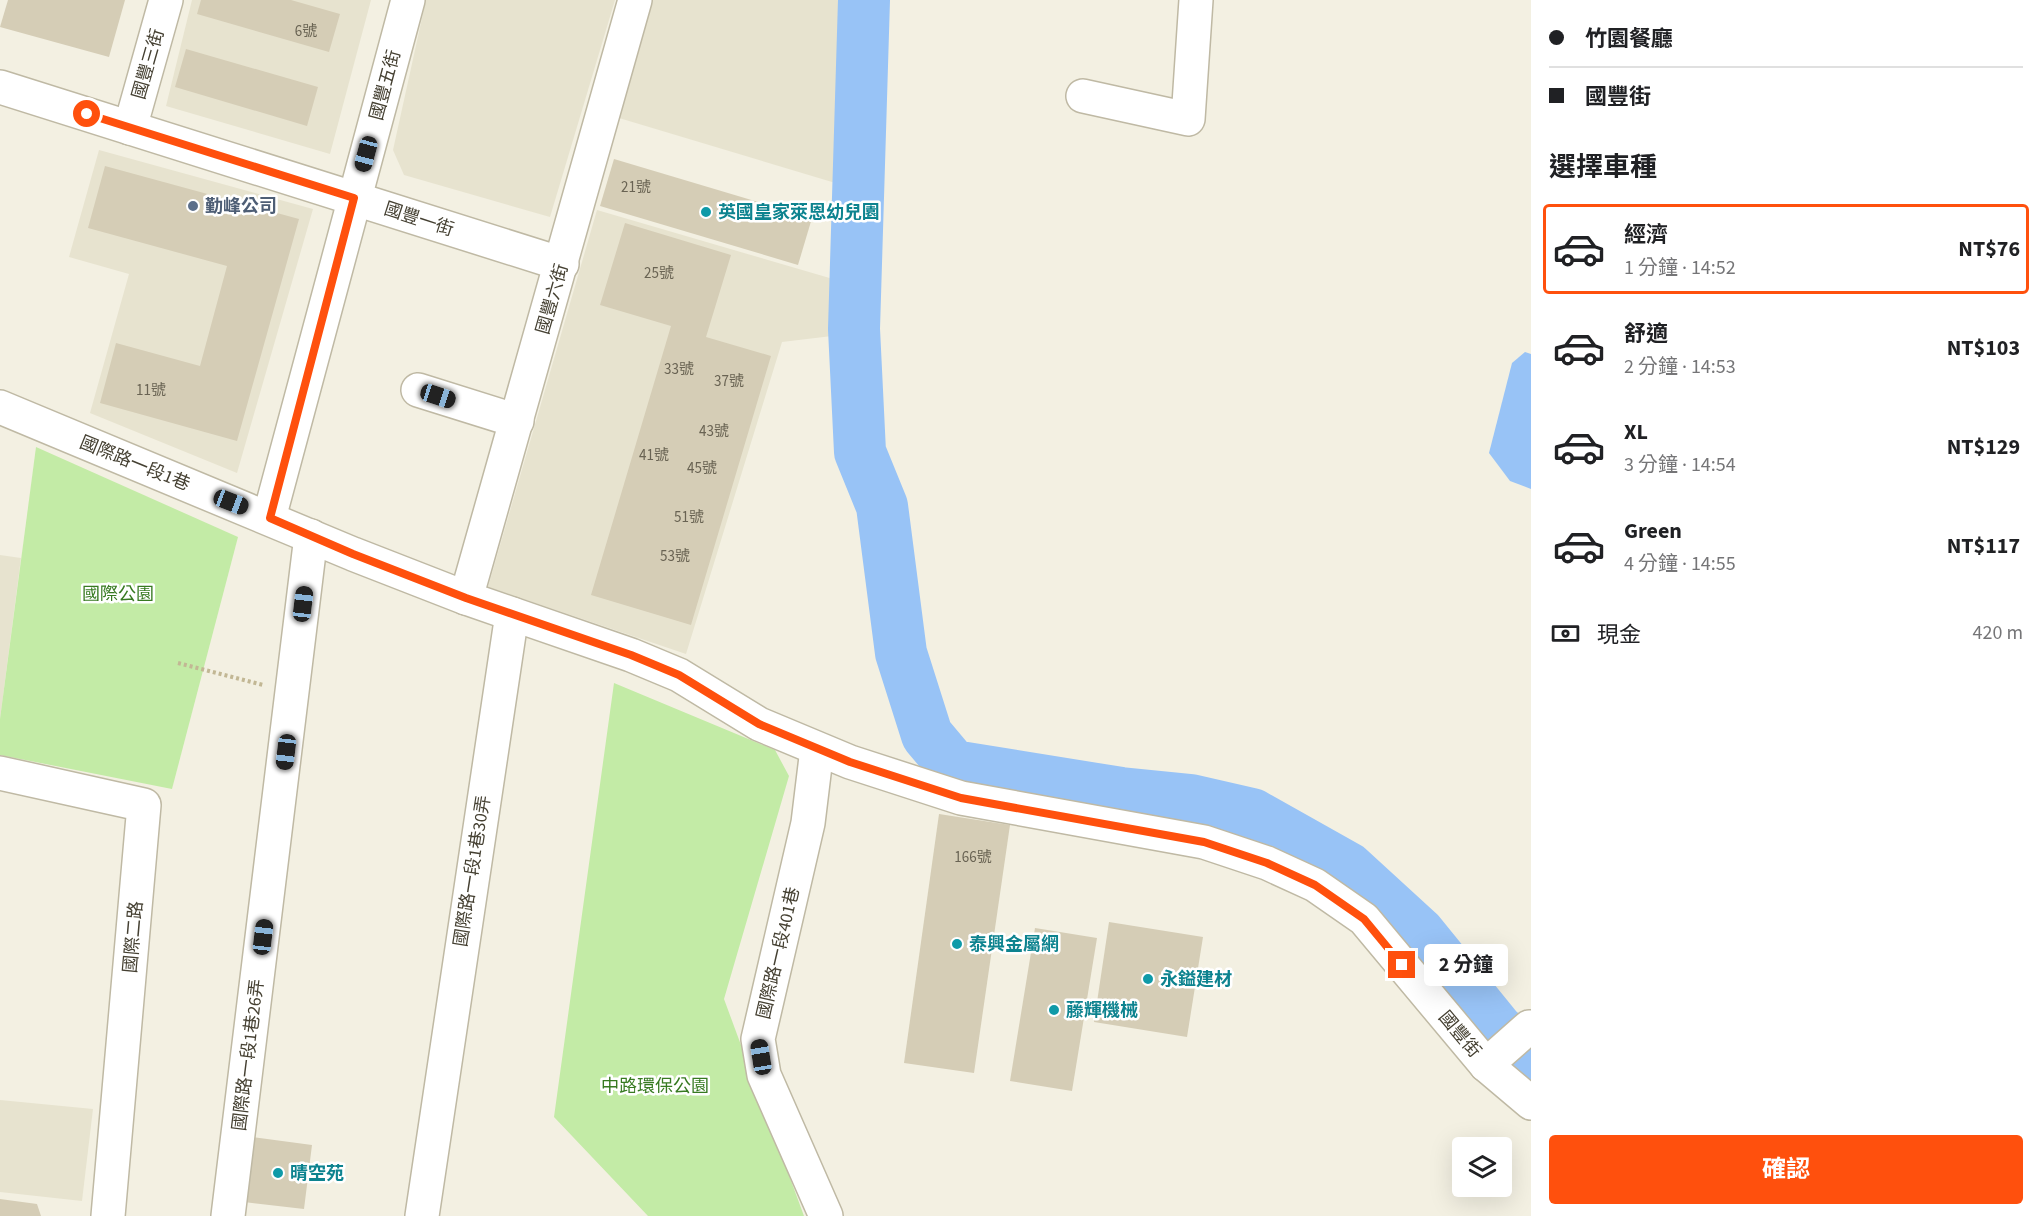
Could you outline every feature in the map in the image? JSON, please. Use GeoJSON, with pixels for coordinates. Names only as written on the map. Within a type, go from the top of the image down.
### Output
{"type":"FeatureCollection","features":[{"type":"Feature","properties":{"kind":"street","name":"國豐三街"},"geometry":{"type":"LineString","coordinates":[[130,128],[166,0]]}},
{"type":"Feature","properties":{"kind":"street","name":"國豐五街"},"geometry":{"type":"LineString","coordinates":[[270,518],[408,0]]}},
{"type":"Feature","properties":{"kind":"street","name":"國豐六街"},"geometry":{"type":"LineString","coordinates":[[466,598],[635,0]]}},
{"type":"Feature","properties":{"kind":"street"},"geometry":{"type":"LineString","coordinates":[[1083,96],[1188,119],[1196,0]]}},
{"type":"Feature","properties":{"kind":"street","name":"國豐一街"},"geometry":{"type":"LineString","coordinates":[[0,87],[562,264]]}},
{"type":"Feature","properties":{"kind":"street"},"geometry":{"type":"LineString","coordinates":[[418,390],[517,421]]}},
{"type":"Feature","properties":{"kind":"street","name":"國際路一段1巷"},"geometry":{"type":"LineString","coordinates":[[0,407],[270,518]]}},
{"type":"Feature","properties":{"kind":"street","name":"國豐街"},"geometry":{"type":"LineString","coordinates":[[270,518],[311,537],[466,598],[631,655],[679,675],[759,724],[817,749],[961,798],[1204,842],[1267,863],[1315,885],[1364,919],[1486,1065],[1531,1103]]}},
{"type":"Feature","properties":{"kind":"street","name":"國際路一段1巷26弄"},"geometry":{"type":"LineString","coordinates":[[228,1216],[311,537]]}},
{"type":"Feature","properties":{"kind":"street","name":"國際路一段1巷30弄"},"geometry":{"type":"LineString","coordinates":[[422,1216],[433,1128],[512,614]]}},
{"type":"Feature","properties":{"kind":"street","name":"國際路一段401巷"},"geometry":{"type":"LineString","coordinates":[[817,749],[808,823],[758,1039],[764,1075],[826,1216]]}},
{"type":"Feature","properties":{"kind":"street","name":"國際二路"},"geometry":{"type":"LineString","coordinates":[[0,773],[144,805],[108,1216]]}},
{"type":"Feature","properties":{"kind":"street"},"geometry":{"type":"LineString","coordinates":[[1486,1065],[1529,1027]]}},
{"type":"Feature","properties":{"kind":"path"},"geometry":{"type":"LineString","coordinates":[[178,663],[293,693]]}},
{"type":"Feature","properties":{"kind":"shaded area"},"geometry":{"type":"Polygon","coordinates":[[[192,0],[371,0],[330,154],[166,106],[192,0]]]}},
{"type":"Feature","properties":{"kind":"shaded area"},"geometry":{"type":"Polygon","coordinates":[[[426,0],[615,0],[550,217],[404,175],[393,150],[426,0]]]}},
{"type":"Feature","properties":{"kind":"shaded area"},"geometry":{"type":"Polygon","coordinates":[[[651,0],[850,0],[842,185],[619,118],[651,0]]]}},
{"type":"Feature","properties":{"kind":"shaded area"},"geometry":{"type":"Polygon","coordinates":[[[99,150],[313,209],[237,473],[90,413],[129,274],[69,257],[99,150]]]}},
{"type":"Feature","properties":{"kind":"shaded area"},"geometry":{"type":"Polygon","coordinates":[[[597,210],[833,279],[832,336],[782,342],[686,654],[488,587],[597,210]]]}},
{"type":"Feature","properties":{"kind":"shaded area"},"geometry":{"type":"Polygon","coordinates":[[[0,555],[21,558],[0,719],[0,555]]]}},
{"type":"Feature","properties":{"kind":"shaded area"},"geometry":{"type":"Polygon","coordinates":[[[0,1100],[93,1109],[82,1201],[0,1192],[0,1100]]]}},
{"type":"Feature","properties":{"kind":"green space","name":"國際公園"},"geometry":{"type":"Polygon","coordinates":[[[36,447],[238,537],[172,789],[0,755],[0,719],[36,447]]]}},
{"type":"Feature","properties":{"kind":"green space","name":"中路環保公園"},"geometry":{"type":"Polygon","coordinates":[[[614,683],[775,750],[789,776],[724,999],[804,1216],[648,1216],[554,1117],[614,683]]]}},
{"type":"Feature","properties":{"kind":"water"},"geometry":{"type":"Polygon","coordinates":[[[1525,352],[1531,354],[1531,489],[1510,481],[1489,453],[1512,363],[1525,352]]]}},
{"type":"Feature","properties":{"kind":"building"},"geometry":{"type":"Polygon","coordinates":[[[8,0],[125,0],[109,57],[0,27],[8,0]]]}},
{"type":"Feature","properties":{"kind":"building"},"geometry":{"type":"Polygon","coordinates":[[[201,0],[291,0],[340,14],[329,52],[197,14],[201,0]]]}},
{"type":"Feature","properties":{"kind":"building"},"geometry":{"type":"Polygon","coordinates":[[[186,49],[318,87],[307,126],[175,87],[186,49]]]}},
{"type":"Feature","properties":{"kind":"building","name":"英國皇家萊恩幼兒園"},"geometry":{"type":"Polygon","coordinates":[[[614,159],[812,218],[798,265],[600,206],[614,159]]]}},
{"type":"Feature","properties":{"kind":"building"},"geometry":{"type":"Polygon","coordinates":[[[105,166],[299,219],[237,441],[100,403],[116,343],[200,366],[227,266],[88,228],[105,166]]]}},
{"type":"Feature","properties":{"kind":"building"},"geometry":{"type":"Polygon","coordinates":[[[625,223],[731,255],[706,337],[771,356],[691,625],[591,595],[671,326],[600,305],[625,223]]]}},
{"type":"Feature","properties":{"kind":"building","name":"泰興金屬網"},"geometry":{"type":"Polygon","coordinates":[[[939,814],[1010,825],[974,1073],[904,1063],[939,814]]]}},
{"type":"Feature","properties":{"kind":"building","name":"永鎰建材"},"geometry":{"type":"Polygon","coordinates":[[[1109,922],[1203,937],[1187,1037],[1094,1022],[1109,922]]]}},
{"type":"Feature","properties":{"kind":"building","name":"藤輝機械"},"geometry":{"type":"Polygon","coordinates":[[[1035,928],[1097,938],[1072,1091],[1010,1081],[1035,928]]]}},
{"type":"Feature","properties":{"kind":"building","name":"晴空苑"},"geometry":{"type":"Polygon","coordinates":[[[252,1137],[312,1145],[304,1209],[244,1202],[252,1137]]]}},
{"type":"Feature","properties":{"kind":"building"},"geometry":{"type":"Polygon","coordinates":[[[0,1199],[37,1204],[41,1216],[0,1216],[0,1199]]]}},
{"type":"Feature","properties":{"kind":"waterway"},"geometry":{"type":"LineString","coordinates":[[864,0],[854,329],[860,452],[882,506],[901,653],[927,735],[953,766],[1121,793],[1191,800],[1252,814],[1348,868],[1419,933],[1497,1029],[1531,1060]]}},
{"type":"Feature","properties":{"kind":"place","name":"勤峰公司"},"geometry":{"type":"Point","coordinates":[193,206]}},
{"type":"Feature","properties":{"kind":"place","name":"英國皇家萊恩幼兒園"},"geometry":{"type":"Point","coordinates":[706,212]}},
{"type":"Feature","properties":{"kind":"place","name":"泰興金屬網"},"geometry":{"type":"Point","coordinates":[957,944]}},
{"type":"Feature","properties":{"kind":"place","name":"永鎰建材"},"geometry":{"type":"Point","coordinates":[1148,979]}},
{"type":"Feature","properties":{"kind":"place","name":"藤輝機械"},"geometry":{"type":"Point","coordinates":[1054,1010]}},
{"type":"Feature","properties":{"kind":"place","name":"晴空苑"},"geometry":{"type":"Point","coordinates":[278,1173]}},
{"type":"Feature","properties":{"kind":"route"},"geometry":{"type":"LineString","coordinates":[[87,114],[354,198],[270,518],[311,537],[466,598],[631,655],[679,675],[759,724],[850,762],[961,798],[1204,842],[1267,863],[1315,885],[1364,919],[1402,965]]}}]}
